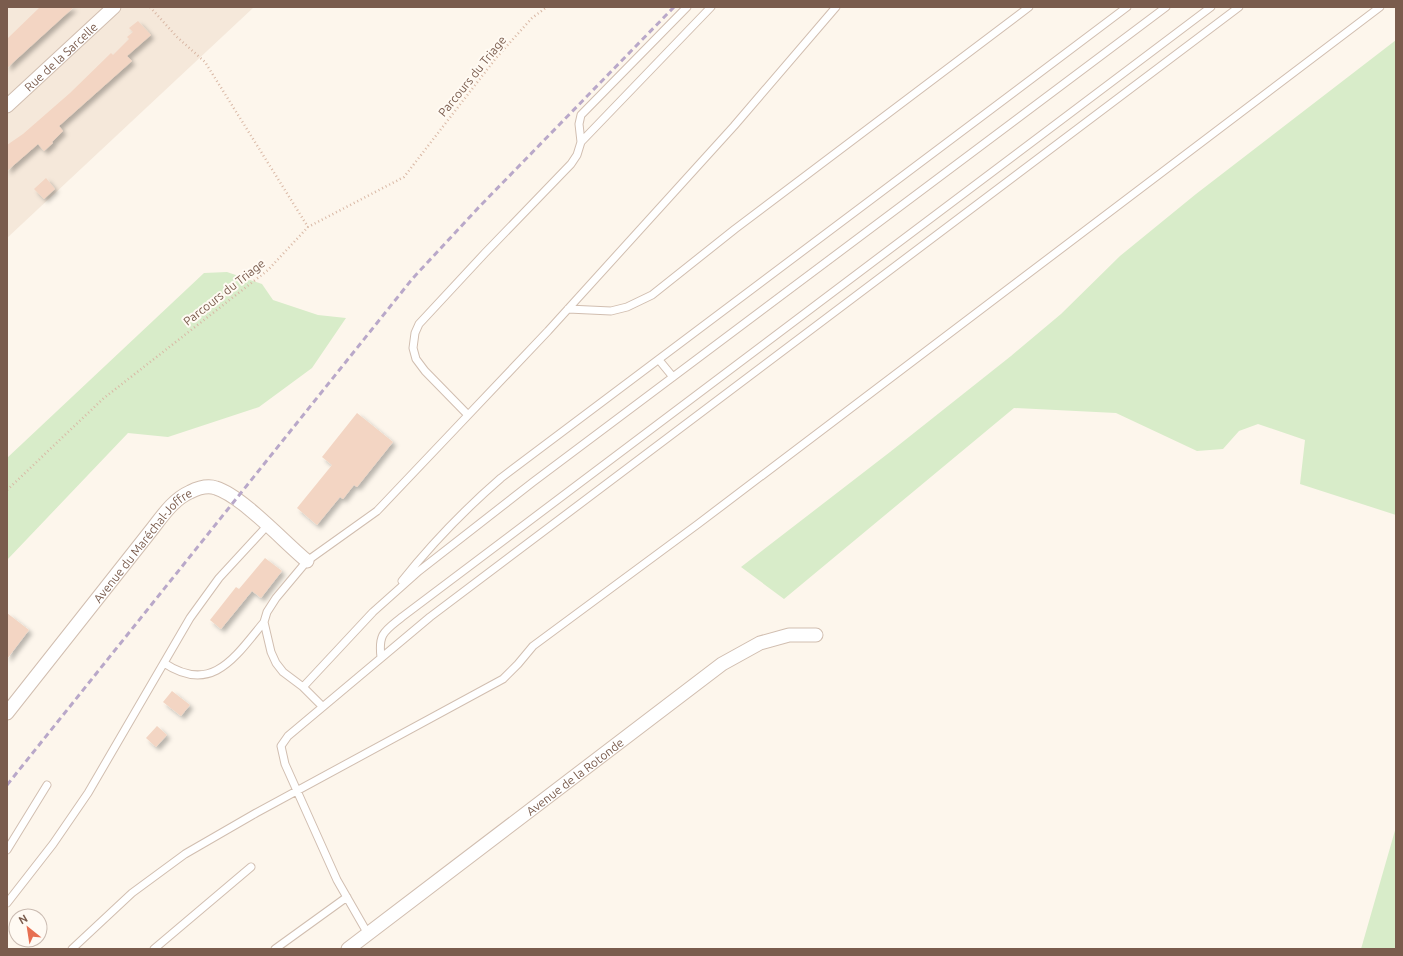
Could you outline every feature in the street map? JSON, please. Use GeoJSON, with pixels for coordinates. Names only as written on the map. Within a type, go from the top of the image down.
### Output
{"type":"FeatureCollection","features":[{"type":"Feature","properties":{"kind":"street","name":"Rue de la Sarcelle"},"geometry":{"type":"LineString","coordinates":[[7,106],[114,7]]}},
{"type":"Feature","properties":{"kind":"street","name":"Avenue du Maréchal-Joffre"},"geometry":{"type":"LineString","coordinates":[[7,713],[148,534],[178,499],[198,488],[216,488],[235,499],[307,562]]}},
{"type":"Feature","properties":{"kind":"street","name":"Avenue de la Rotonde"},"geometry":{"type":"LineString","coordinates":[[348,949],[722,664],[760,643],[789,635],[816,635]]}},
{"type":"Feature","properties":{"kind":"lane"},"geometry":{"type":"LineString","coordinates":[[468,415],[425,371],[416,359],[413,348],[415,333],[419,324],[485,253],[566,171],[577,155],[581,142],[579,124],[581,115],[687,7]]}},
{"type":"Feature","properties":{"kind":"lane"},"geometry":{"type":"LineString","coordinates":[[581,142],[711,7]]}},
{"type":"Feature","properties":{"kind":"lane"},"geometry":{"type":"LineString","coordinates":[[164,663],[189,676],[208,674],[219,669],[229,660],[264,622],[267,612],[276,598],[307,562],[377,511],[568,309],[734,126],[836,7]]}},
{"type":"Feature","properties":{"kind":"lane"},"geometry":{"type":"LineString","coordinates":[[568,309],[611,311],[627,307],[652,295],[735,229],[1029,7]]}},
{"type":"Feature","properties":{"kind":"lane"},"geometry":{"type":"LineString","coordinates":[[394,593],[427,549],[462,512],[495,483],[1127,7]]}},
{"type":"Feature","properties":{"kind":"lane"},"geometry":{"type":"LineString","coordinates":[[303,687],[368,617],[394,593],[533,482],[1166,7]]}},
{"type":"Feature","properties":{"kind":"lane"},"geometry":{"type":"LineString","coordinates":[[381,657],[380,639],[382,634],[402,617],[1211,7]]}},
{"type":"Feature","properties":{"kind":"lane"},"geometry":{"type":"LineString","coordinates":[[368,934],[337,880],[282,756],[281,746],[288,736],[381,657],[456,598],[1239,7]]}},
{"type":"Feature","properties":{"kind":"lane"},"geometry":{"type":"LineString","coordinates":[[72,949],[132,893],[185,854],[502,679],[515,668],[533,646],[704,519],[1380,7]]}},
{"type":"Feature","properties":{"kind":"lane"},"geometry":{"type":"LineString","coordinates":[[658,360],[673,376]]}},
{"type":"Feature","properties":{"kind":"lane"},"geometry":{"type":"LineString","coordinates":[[7,903],[53,844],[88,793],[205,595],[267,526]]}},
{"type":"Feature","properties":{"kind":"lane"},"geometry":{"type":"LineString","coordinates":[[264,622],[271,652],[276,663],[287,675],[303,687],[322,706]]}},
{"type":"Feature","properties":{"kind":"lane"},"geometry":{"type":"LineString","coordinates":[[7,850],[47,785]]}},
{"type":"Feature","properties":{"kind":"lane"},"geometry":{"type":"LineString","coordinates":[[154,949],[251,867]]}},
{"type":"Feature","properties":{"kind":"lane"},"geometry":{"type":"LineString","coordinates":[[7,899],[16,891]]}},
{"type":"Feature","properties":{"kind":"lane"},"geometry":{"type":"LineString","coordinates":[[275,949],[347,897]]}},
{"type":"Feature","properties":{"kind":"path"},"geometry":{"type":"LineString","coordinates":[[150,7],[177,37],[205,62],[308,227]]}},
{"type":"Feature","properties":{"kind":"path","name":"Parcours du Triage"},"geometry":{"type":"LineString","coordinates":[[7,490],[104,398],[268,270],[308,227],[404,177],[496,58],[532,18],[547,7]]}},
{"type":"Feature","properties":{"kind":"shaded area"},"geometry":{"type":"Polygon","coordinates":[[[7,7],[254,7],[7,238],[7,7]]]}},
{"type":"Feature","properties":{"kind":"green space"},"geometry":{"type":"Polygon","coordinates":[[[1396,40],[1396,515],[1300,484],[1305,440],[1258,424],[1239,431],[1223,449],[1197,451],[1116,413],[1014,408],[784,599],[741,567],[1011,356],[1061,314],[1120,256],[1196,194],[1396,40]]]}},
{"type":"Feature","properties":{"kind":"green space"},"geometry":{"type":"Polygon","coordinates":[[[227,272],[262,284],[273,300],[318,315],[346,318],[312,368],[259,407],[168,437],[128,433],[7,560],[7,458],[204,273],[227,272]]]}},
{"type":"Feature","properties":{"kind":"green space"},"geometry":{"type":"Polygon","coordinates":[[[1396,827],[1396,949],[1361,949],[1396,827]]]}},
{"type":"Feature","properties":{"kind":"building"},"geometry":{"type":"Polygon","coordinates":[[[40,7],[74,7],[7,68],[7,39],[40,7]]]}},
{"type":"Feature","properties":{"kind":"building"},"geometry":{"type":"Polygon","coordinates":[[[138,21],[151,35],[127,56],[132,61],[59,126],[63,131],[44,151],[38,144],[7,171],[7,145],[23,134],[70,93],[111,53],[113,55],[129,39],[127,37],[133,32],[129,28],[138,21]]]}},
{"type":"Feature","properties":{"kind":"building"},"geometry":{"type":"Polygon","coordinates":[[[46,178],[55,189],[44,199],[34,189],[46,178]]]}},
{"type":"Feature","properties":{"kind":"building"},"geometry":{"type":"Polygon","coordinates":[[[357,413],[393,442],[357,487],[354,485],[343,499],[340,497],[317,525],[297,508],[332,465],[322,457],[357,413]]]}},
{"type":"Feature","properties":{"kind":"building"},"geometry":{"type":"Polygon","coordinates":[[[265,558],[282,571],[261,598],[252,591],[221,629],[210,620],[236,587],[239,589],[265,558]]]}},
{"type":"Feature","properties":{"kind":"building"},"geometry":{"type":"Polygon","coordinates":[[[7,613],[29,630],[7,659],[7,613]]]}},
{"type":"Feature","properties":{"kind":"building"},"geometry":{"type":"Polygon","coordinates":[[[172,691],[190,705],[181,716],[163,702],[172,691]]]}},
{"type":"Feature","properties":{"kind":"building"},"geometry":{"type":"Polygon","coordinates":[[[157,726],[167,735],[156,747],[146,738],[157,726]]]}},
{"type":"Feature","properties":{"kind":"railway"},"geometry":{"type":"LineString","coordinates":[[7,785],[413,278],[480,206],[674,7]]}}]}
